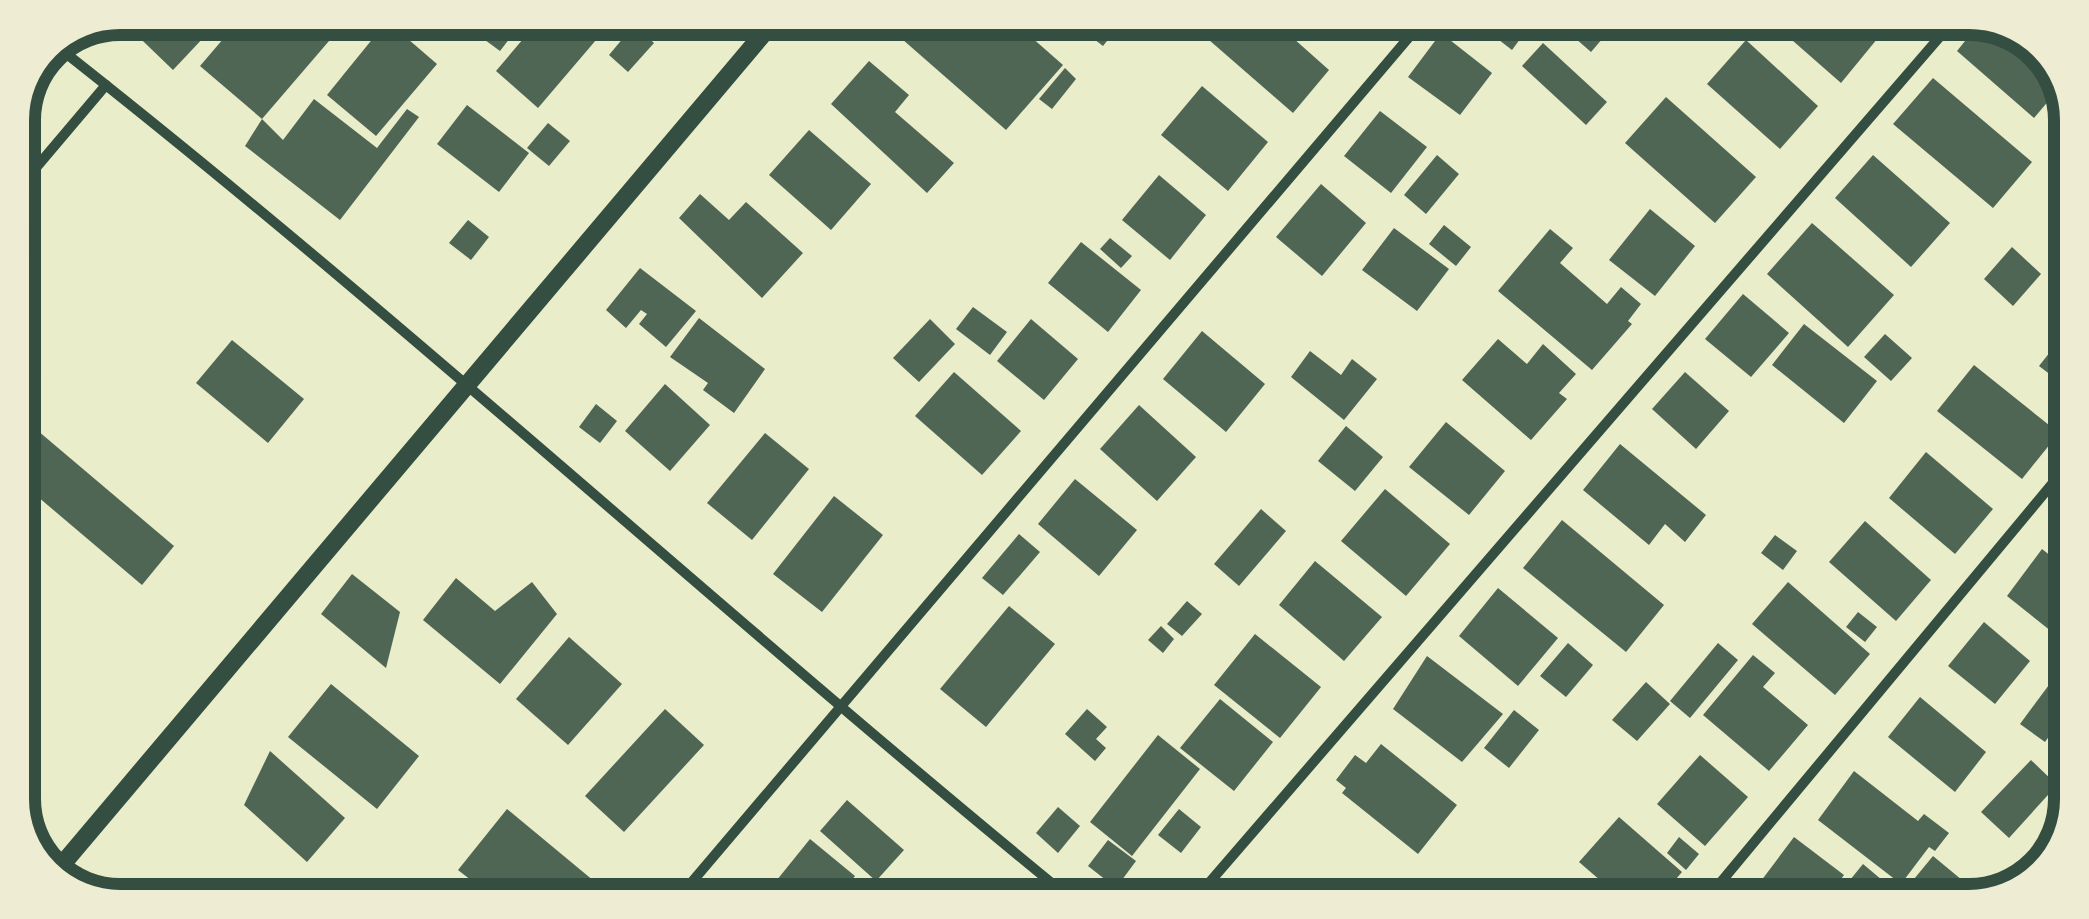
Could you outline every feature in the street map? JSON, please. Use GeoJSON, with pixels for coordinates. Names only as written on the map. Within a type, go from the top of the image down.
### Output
{"type":"FeatureCollection","features":[{"type":"Feature","properties":{"kind":"street"},"geometry":{"type":"LineString","coordinates":[[64,863],[763,35]]}},
{"type":"Feature","properties":{"kind":"street"},"geometry":{"type":"LineString","coordinates":[[690,884],[841,711],[1410,35]]}},
{"type":"Feature","properties":{"kind":"street"},"geometry":{"type":"LineString","coordinates":[[1208,884],[1941,35]]}},
{"type":"Feature","properties":{"kind":"street"},"geometry":{"type":"LineString","coordinates":[[67,54],[465,384],[841,711],[1053,884]]}},
{"type":"Feature","properties":{"kind":"street"},"geometry":{"type":"LineString","coordinates":[[35,169],[106,85]]}},
{"type":"Feature","properties":{"kind":"street"},"geometry":{"type":"LineString","coordinates":[[1719,884],[2054,483]]}},
{"type":"Feature","properties":{"kind":"building"},"geometry":{"type":"Polygon","coordinates":[[[137,35],[206,35],[173,70],[137,35]]]}},
{"type":"Feature","properties":{"kind":"building"},"geometry":{"type":"Polygon","coordinates":[[[226,35],[334,35],[262,119],[200,66],[226,35]]]}},
{"type":"Feature","properties":{"kind":"building"},"geometry":{"type":"Polygon","coordinates":[[[376,35],[403,35],[437,64],[376,136],[327,95],[376,35]]]}},
{"type":"Feature","properties":{"kind":"building"},"geometry":{"type":"Polygon","coordinates":[[[489,35],[512,35],[500,51],[485,40],[489,35]]]}},
{"type":"Feature","properties":{"kind":"building"},"geometry":{"type":"Polygon","coordinates":[[[526,35],[600,35],[538,108],[496,71],[526,35]]]}},
{"type":"Feature","properties":{"kind":"building"},"geometry":{"type":"Polygon","coordinates":[[[626,35],[645,35],[654,43],[628,72],[609,55],[626,35]]]}},
{"type":"Feature","properties":{"kind":"building"},"geometry":{"type":"Polygon","coordinates":[[[897,35],[1029,35],[1063,65],[1006,130],[897,35]]]}},
{"type":"Feature","properties":{"kind":"building"},"geometry":{"type":"Polygon","coordinates":[[[1089,35],[1112,35],[1103,46],[1089,35]]]}},
{"type":"Feature","properties":{"kind":"building"},"geometry":{"type":"Polygon","coordinates":[[[1203,35],[1290,35],[1329,70],[1293,113],[1203,35]]]}},
{"type":"Feature","properties":{"kind":"building"},"geometry":{"type":"Polygon","coordinates":[[[1440,35],[1492,73],[1460,115],[1408,77],[1440,35]]]}},
{"type":"Feature","properties":{"kind":"building"},"geometry":{"type":"Polygon","coordinates":[[[1493,35],[1523,35],[1512,50],[1493,35]]]}},
{"type":"Feature","properties":{"kind":"building"},"geometry":{"type":"Polygon","coordinates":[[[1572,35],[1606,35],[1591,52],[1572,35]]]}},
{"type":"Feature","properties":{"kind":"building"},"geometry":{"type":"Polygon","coordinates":[[[1786,35],[1880,35],[1841,83],[1786,35]]]}},
{"type":"Feature","properties":{"kind":"building"},"geometry":{"type":"Polygon","coordinates":[[[1970,35],[2002,41],[2036,68],[2050,99],[2034,118],[1957,51],[1970,35]]]}},
{"type":"Feature","properties":{"kind":"building"},"geometry":{"type":"Polygon","coordinates":[[[1746,40],[1818,106],[1780,149],[1707,84],[1746,40]]]}},
{"type":"Feature","properties":{"kind":"building"},"geometry":{"type":"Polygon","coordinates":[[[1543,43],[1607,102],[1586,125],[1522,66],[1543,43]]]}},
{"type":"Feature","properties":{"kind":"building"},"geometry":{"type":"Polygon","coordinates":[[[869,61],[909,95],[895,112],[954,163],[927,193],[831,104],[869,61]]]}},
{"type":"Feature","properties":{"kind":"building"},"geometry":{"type":"Polygon","coordinates":[[[1065,68],[1076,79],[1052,109],[1039,99],[1065,68]]]}},
{"type":"Feature","properties":{"kind":"building"},"geometry":{"type":"Polygon","coordinates":[[[1933,78],[2032,162],[1993,208],[1893,124],[1933,78]]]}},
{"type":"Feature","properties":{"kind":"building"},"geometry":{"type":"Polygon","coordinates":[[[1202,86],[1268,142],[1228,191],[1161,135],[1202,86]]]}},
{"type":"Feature","properties":{"kind":"building"},"geometry":{"type":"Polygon","coordinates":[[[1666,97],[1756,177],[1715,223],[1625,143],[1666,97]]]}},
{"type":"Feature","properties":{"kind":"building"},"geometry":{"type":"Polygon","coordinates":[[[314,99],[377,148],[407,109],[419,117],[340,220],[245,146],[262,119],[283,140],[314,99]]]}},
{"type":"Feature","properties":{"kind":"building"},"geometry":{"type":"Polygon","coordinates":[[[467,105],[529,153],[499,192],[437,144],[467,105]]]}},
{"type":"Feature","properties":{"kind":"building"},"geometry":{"type":"Polygon","coordinates":[[[1380,111],[1427,147],[1391,193],[1344,156],[1380,111]]]}},
{"type":"Feature","properties":{"kind":"building"},"geometry":{"type":"Polygon","coordinates":[[[548,123],[570,141],[549,166],[527,148],[548,123]]]}},
{"type":"Feature","properties":{"kind":"building"},"geometry":{"type":"Polygon","coordinates":[[[809,130],[871,184],[831,230],[769,175],[809,130]]]}},
{"type":"Feature","properties":{"kind":"building"},"geometry":{"type":"Polygon","coordinates":[[[1437,155],[1459,174],[1426,214],[1404,195],[1437,155]]]}},
{"type":"Feature","properties":{"kind":"building"},"geometry":{"type":"Polygon","coordinates":[[[1873,155],[1950,223],[1911,267],[1835,198],[1873,155]]]}},
{"type":"Feature","properties":{"kind":"building"},"geometry":{"type":"Polygon","coordinates":[[[1159,175],[1206,215],[1170,260],[1122,220],[1159,175]]]}},
{"type":"Feature","properties":{"kind":"building"},"geometry":{"type":"Polygon","coordinates":[[[1321,184],[1366,223],[1322,276],[1276,237],[1321,184]]]}},
{"type":"Feature","properties":{"kind":"building"},"geometry":{"type":"Polygon","coordinates":[[[700,194],[729,220],[746,202],[803,253],[762,298],[679,218],[700,194]]]}},
{"type":"Feature","properties":{"kind":"building"},"geometry":{"type":"Polygon","coordinates":[[[1650,209],[1695,246],[1655,296],[1609,260],[1650,209]]]}},
{"type":"Feature","properties":{"kind":"building"},"geometry":{"type":"Polygon","coordinates":[[[468,220],[489,237],[471,260],[449,243],[468,220]]]}},
{"type":"Feature","properties":{"kind":"building"},"geometry":{"type":"Polygon","coordinates":[[[1812,223],[1894,295],[1848,347],[1767,274],[1812,223]]]}},
{"type":"Feature","properties":{"kind":"building"},"geometry":{"type":"Polygon","coordinates":[[[1444,225],[1471,247],[1456,266],[1429,244],[1444,225]]]}},
{"type":"Feature","properties":{"kind":"building"},"geometry":{"type":"Polygon","coordinates":[[[1394,228],[1449,269],[1417,311],[1362,270],[1394,228]]]}},
{"type":"Feature","properties":{"kind":"building"},"geometry":{"type":"Polygon","coordinates":[[[1550,229],[1573,248],[1560,263],[1607,304],[1621,287],[1641,304],[1628,321],[1632,324],[1592,370],[1498,291],[1550,229]]]}},
{"type":"Feature","properties":{"kind":"building"},"geometry":{"type":"Polygon","coordinates":[[[1110,238],[1132,256],[1121,268],[1100,249],[1110,238]]]}},
{"type":"Feature","properties":{"kind":"building"},"geometry":{"type":"Polygon","coordinates":[[[1081,242],[1141,290],[1108,332],[1048,283],[1081,242]]]}},
{"type":"Feature","properties":{"kind":"building"},"geometry":{"type":"Polygon","coordinates":[[[2012,247],[2041,274],[2013,306],[1984,279],[2012,247]]]}},
{"type":"Feature","properties":{"kind":"building"},"geometry":{"type":"Polygon","coordinates":[[[640,268],[696,311],[666,347],[639,324],[647,314],[641,310],[626,328],[606,310],[640,268]]]}},
{"type":"Feature","properties":{"kind":"building"},"geometry":{"type":"Polygon","coordinates":[[[1743,294],[1789,333],[1751,377],[1705,339],[1743,294]]]}},
{"type":"Feature","properties":{"kind":"building"},"geometry":{"type":"Polygon","coordinates":[[[973,307],[1007,332],[990,355],[956,329],[973,307]]]}},
{"type":"Feature","properties":{"kind":"building"},"geometry":{"type":"Polygon","coordinates":[[[699,318],[765,369],[734,413],[703,390],[708,383],[670,357],[699,318]]]}},
{"type":"Feature","properties":{"kind":"building"},"geometry":{"type":"Polygon","coordinates":[[[930,319],[955,344],[919,382],[893,358],[930,319]]]}},
{"type":"Feature","properties":{"kind":"building"},"geometry":{"type":"Polygon","coordinates":[[[1031,319],[1078,359],[1044,400],[997,361],[1031,319]]]}},
{"type":"Feature","properties":{"kind":"building"},"geometry":{"type":"Polygon","coordinates":[[[1804,324],[1877,381],[1844,423],[1772,365],[1804,324]]]}},
{"type":"Feature","properties":{"kind":"building"},"geometry":{"type":"Polygon","coordinates":[[[1202,331],[1265,384],[1226,432],[1163,379],[1202,331]]]}},
{"type":"Feature","properties":{"kind":"building"},"geometry":{"type":"Polygon","coordinates":[[[1885,334],[1912,358],[1891,381],[1864,357],[1885,334]]]}},
{"type":"Feature","properties":{"kind":"building"},"geometry":{"type":"Polygon","coordinates":[[[1498,339],[1527,364],[1543,344],[1576,374],[1559,393],[1567,399],[1531,440],[1462,380],[1498,339]]]}},
{"type":"Feature","properties":{"kind":"building"},"geometry":{"type":"Polygon","coordinates":[[[232,340],[304,399],[268,443],[196,383],[232,340]]]}},
{"type":"Feature","properties":{"kind":"building"},"geometry":{"type":"Polygon","coordinates":[[[2054,347],[2054,377],[2039,366],[2054,347]]]}},
{"type":"Feature","properties":{"kind":"building"},"geometry":{"type":"Polygon","coordinates":[[[1310,351],[1341,375],[1352,359],[1377,379],[1344,420],[1291,377],[1310,351]]]}},
{"type":"Feature","properties":{"kind":"building"},"geometry":{"type":"Polygon","coordinates":[[[1974,365],[2054,429],[2054,439],[2022,479],[1937,411],[1974,365]]]}},
{"type":"Feature","properties":{"kind":"building"},"geometry":{"type":"Polygon","coordinates":[[[954,372],[1021,431],[982,475],[915,416],[954,372]]]}},
{"type":"Feature","properties":{"kind":"building"},"geometry":{"type":"Polygon","coordinates":[[[1685,372],[1729,411],[1696,449],[1652,409],[1685,372]]]}},
{"type":"Feature","properties":{"kind":"building"},"geometry":{"type":"Polygon","coordinates":[[[665,384],[710,425],[670,471],[625,431],[665,384]]]}},
{"type":"Feature","properties":{"kind":"building"},"geometry":{"type":"Polygon","coordinates":[[[596,404],[617,421],[600,443],[579,427],[596,404]]]}},
{"type":"Feature","properties":{"kind":"building"},"geometry":{"type":"Polygon","coordinates":[[[1139,405],[1196,457],[1157,501],[1100,449],[1139,405]]]}},
{"type":"Feature","properties":{"kind":"building"},"geometry":{"type":"Polygon","coordinates":[[[1446,422],[1505,471],[1469,515],[1409,467],[1446,422]]]}},
{"type":"Feature","properties":{"kind":"building"},"geometry":{"type":"Polygon","coordinates":[[[1346,426],[1383,457],[1355,491],[1318,461],[1346,426]]]}},
{"type":"Feature","properties":{"kind":"building"},"geometry":{"type":"Polygon","coordinates":[[[35,428],[174,546],[142,585],[35,494],[35,428]]]}},
{"type":"Feature","properties":{"kind":"building"},"geometry":{"type":"Polygon","coordinates":[[[765,433],[809,469],[752,540],[707,503],[765,433]]]}},
{"type":"Feature","properties":{"kind":"building"},"geometry":{"type":"Polygon","coordinates":[[[1620,444],[1706,515],[1685,542],[1665,524],[1649,545],[1583,490],[1620,444]]]}},
{"type":"Feature","properties":{"kind":"building"},"geometry":{"type":"Polygon","coordinates":[[[1926,452],[1993,509],[1955,554],[1889,498],[1926,452]]]}},
{"type":"Feature","properties":{"kind":"building"},"geometry":{"type":"Polygon","coordinates":[[[1075,479],[1137,530],[1099,576],[1038,524],[1075,479]]]}},
{"type":"Feature","properties":{"kind":"building"},"geometry":{"type":"Polygon","coordinates":[[[1385,489],[1450,544],[1406,596],[1341,541],[1385,489]]]}},
{"type":"Feature","properties":{"kind":"building"},"geometry":{"type":"Polygon","coordinates":[[[834,496],[883,535],[822,612],[773,574],[834,496]]]}},
{"type":"Feature","properties":{"kind":"building"},"geometry":{"type":"Polygon","coordinates":[[[1261,509],[1286,531],[1239,586],[1214,564],[1261,509]]]}},
{"type":"Feature","properties":{"kind":"building"},"geometry":{"type":"Polygon","coordinates":[[[1562,520],[1664,605],[1626,652],[1523,568],[1562,520]]]}},
{"type":"Feature","properties":{"kind":"building"},"geometry":{"type":"Polygon","coordinates":[[[1865,521],[1931,580],[1896,621],[1829,562],[1865,521]]]}},
{"type":"Feature","properties":{"kind":"building"},"geometry":{"type":"Polygon","coordinates":[[[1019,534],[1040,552],[1003,595],[982,578],[1019,534]]]}},
{"type":"Feature","properties":{"kind":"building"},"geometry":{"type":"Polygon","coordinates":[[[1775,535],[1797,551],[1783,570],[1761,553],[1775,535]]]}},
{"type":"Feature","properties":{"kind":"building"},"geometry":{"type":"Polygon","coordinates":[[[2042,549],[2054,558],[2054,633],[2007,596],[2042,549]]]}},
{"type":"Feature","properties":{"kind":"building"},"geometry":{"type":"Polygon","coordinates":[[[1315,561],[1382,617],[1344,661],[1279,605],[1315,561]]]}},
{"type":"Feature","properties":{"kind":"building"},"geometry":{"type":"Polygon","coordinates":[[[352,574],[400,612],[386,668],[321,614],[352,574]]]}},
{"type":"Feature","properties":{"kind":"building"},"geometry":{"type":"Polygon","coordinates":[[[456,578],[495,611],[532,582],[557,614],[500,684],[423,620],[456,578]]]}},
{"type":"Feature","properties":{"kind":"building"},"geometry":{"type":"Polygon","coordinates":[[[1788,582],[1870,654],[1835,695],[1752,624],[1788,582]]]}},
{"type":"Feature","properties":{"kind":"building"},"geometry":{"type":"Polygon","coordinates":[[[1498,588],[1558,638],[1518,686],[1459,636],[1498,588]]]}},
{"type":"Feature","properties":{"kind":"building"},"geometry":{"type":"Polygon","coordinates":[[[1187,601],[1202,614],[1182,636],[1167,624],[1187,601]]]}},
{"type":"Feature","properties":{"kind":"building"},"geometry":{"type":"Polygon","coordinates":[[[1009,606],[1055,644],[986,727],[940,689],[1009,606]]]}},
{"type":"Feature","properties":{"kind":"building"},"geometry":{"type":"Polygon","coordinates":[[[1858,612],[1877,627],[1865,642],[1846,627],[1858,612]]]}},
{"type":"Feature","properties":{"kind":"building"},"geometry":{"type":"Polygon","coordinates":[[[1984,622],[2030,661],[1995,704],[1948,666],[1984,622]]]}},
{"type":"Feature","properties":{"kind":"building"},"geometry":{"type":"Polygon","coordinates":[[[1161,626],[1174,639],[1163,653],[1148,640],[1161,626]]]}},
{"type":"Feature","properties":{"kind":"building"},"geometry":{"type":"Polygon","coordinates":[[[1255,634],[1321,687],[1280,738],[1214,685],[1255,634]]]}},
{"type":"Feature","properties":{"kind":"building"},"geometry":{"type":"Polygon","coordinates":[[[569,637],[622,684],[568,745],[516,699],[569,637]]]}},
{"type":"Feature","properties":{"kind":"building"},"geometry":{"type":"Polygon","coordinates":[[[1568,643],[1593,665],[1566,697],[1540,676],[1568,643]]]}},
{"type":"Feature","properties":{"kind":"building"},"geometry":{"type":"Polygon","coordinates":[[[1718,643],[1738,660],[1690,718],[1670,701],[1718,643]]]}},
{"type":"Feature","properties":{"kind":"building"},"geometry":{"type":"Polygon","coordinates":[[[1753,655],[1775,673],[1763,687],[1808,725],[1769,771],[1703,715],[1753,655]]]}},
{"type":"Feature","properties":{"kind":"building"},"geometry":{"type":"Polygon","coordinates":[[[1427,656],[1503,714],[1462,762],[1393,709],[1427,656]]]}},
{"type":"Feature","properties":{"kind":"building"},"geometry":{"type":"Polygon","coordinates":[[[2054,678],[2054,729],[2045,742],[2020,724],[2054,678]]]}},
{"type":"Feature","properties":{"kind":"building"},"geometry":{"type":"Polygon","coordinates":[[[1646,682],[1670,704],[1637,741],[1612,720],[1646,682]]]}},
{"type":"Feature","properties":{"kind":"building"},"geometry":{"type":"Polygon","coordinates":[[[331,684],[419,756],[377,809],[288,737],[331,684]]]}},
{"type":"Feature","properties":{"kind":"building"},"geometry":{"type":"Polygon","coordinates":[[[1920,697],[1986,752],[1955,792],[1888,737],[1920,697]]]}},
{"type":"Feature","properties":{"kind":"building"},"geometry":{"type":"Polygon","coordinates":[[[1220,699],[1273,742],[1234,791],[1180,748],[1220,699]]]}},
{"type":"Feature","properties":{"kind":"building"},"geometry":{"type":"Polygon","coordinates":[[[665,709],[704,745],[624,832],[585,796],[665,709]]]}},
{"type":"Feature","properties":{"kind":"building"},"geometry":{"type":"Polygon","coordinates":[[[1087,709],[1107,727],[1096,739],[1106,748],[1095,761],[1065,734],[1087,709]]]}},
{"type":"Feature","properties":{"kind":"building"},"geometry":{"type":"Polygon","coordinates":[[[1514,710],[1539,730],[1509,768],[1484,748],[1514,710]]]}},
{"type":"Feature","properties":{"kind":"building"},"geometry":{"type":"Polygon","coordinates":[[[1158,735],[1200,769],[1132,856],[1090,822],[1158,735]]]}},
{"type":"Feature","properties":{"kind":"building"},"geometry":{"type":"Polygon","coordinates":[[[1381,744],[1457,805],[1418,854],[1342,793],[1346,788],[1336,780],[1355,755],[1366,763],[1381,744]]]}},
{"type":"Feature","properties":{"kind":"building"},"geometry":{"type":"Polygon","coordinates":[[[270,751],[345,818],[307,862],[244,805],[270,751]]]}},
{"type":"Feature","properties":{"kind":"building"},"geometry":{"type":"Polygon","coordinates":[[[1700,755],[1748,797],[1705,846],[1657,804],[1700,755]]]}},
{"type":"Feature","properties":{"kind":"building"},"geometry":{"type":"Polygon","coordinates":[[[2031,760],[2054,782],[2054,788],[2009,838],[1981,812],[2031,760]]]}},
{"type":"Feature","properties":{"kind":"building"},"geometry":{"type":"Polygon","coordinates":[[[1854,771],[1918,821],[1924,814],[1949,833],[1935,851],[1929,847],[1901,884],[1818,820],[1854,771]]]}},
{"type":"Feature","properties":{"kind":"building"},"geometry":{"type":"Polygon","coordinates":[[[847,800],[904,850],[876,881],[820,831],[847,800]]]}},
{"type":"Feature","properties":{"kind":"building"},"geometry":{"type":"Polygon","coordinates":[[[1058,807],[1080,826],[1058,853],[1036,833],[1058,807]]]}},
{"type":"Feature","properties":{"kind":"building"},"geometry":{"type":"Polygon","coordinates":[[[507,809],[598,884],[476,884],[458,870],[507,809]]]}},
{"type":"Feature","properties":{"kind":"building"},"geometry":{"type":"Polygon","coordinates":[[[1179,809],[1201,827],[1181,853],[1158,835],[1179,809]]]}},
{"type":"Feature","properties":{"kind":"building"},"geometry":{"type":"Polygon","coordinates":[[[1619,817],[1682,872],[1672,884],[1604,884],[1579,862],[1619,817]]]}},
{"type":"Feature","properties":{"kind":"building"},"geometry":{"type":"Polygon","coordinates":[[[1679,837],[1699,854],[1686,870],[1667,853],[1679,837]]]}},
{"type":"Feature","properties":{"kind":"building"},"geometry":{"type":"Polygon","coordinates":[[[1794,837],[1844,875],[1837,884],[1759,884],[1794,837]]]}},
{"type":"Feature","properties":{"kind":"building"},"geometry":{"type":"Polygon","coordinates":[[[810,839],[855,876],[849,884],[774,884],[810,839]]]}},
{"type":"Feature","properties":{"kind":"building"},"geometry":{"type":"Polygon","coordinates":[[[1108,840],[1136,861],[1119,884],[1111,884],[1088,866],[1108,840]]]}},
{"type":"Feature","properties":{"kind":"building"},"geometry":{"type":"Polygon","coordinates":[[[1933,856],[1962,880],[1959,884],[1910,884],[1933,856]]]}},
{"type":"Feature","properties":{"kind":"building"},"geometry":{"type":"Polygon","coordinates":[[[1863,864],[1887,884],[1847,884],[1863,864]]]}}]}
